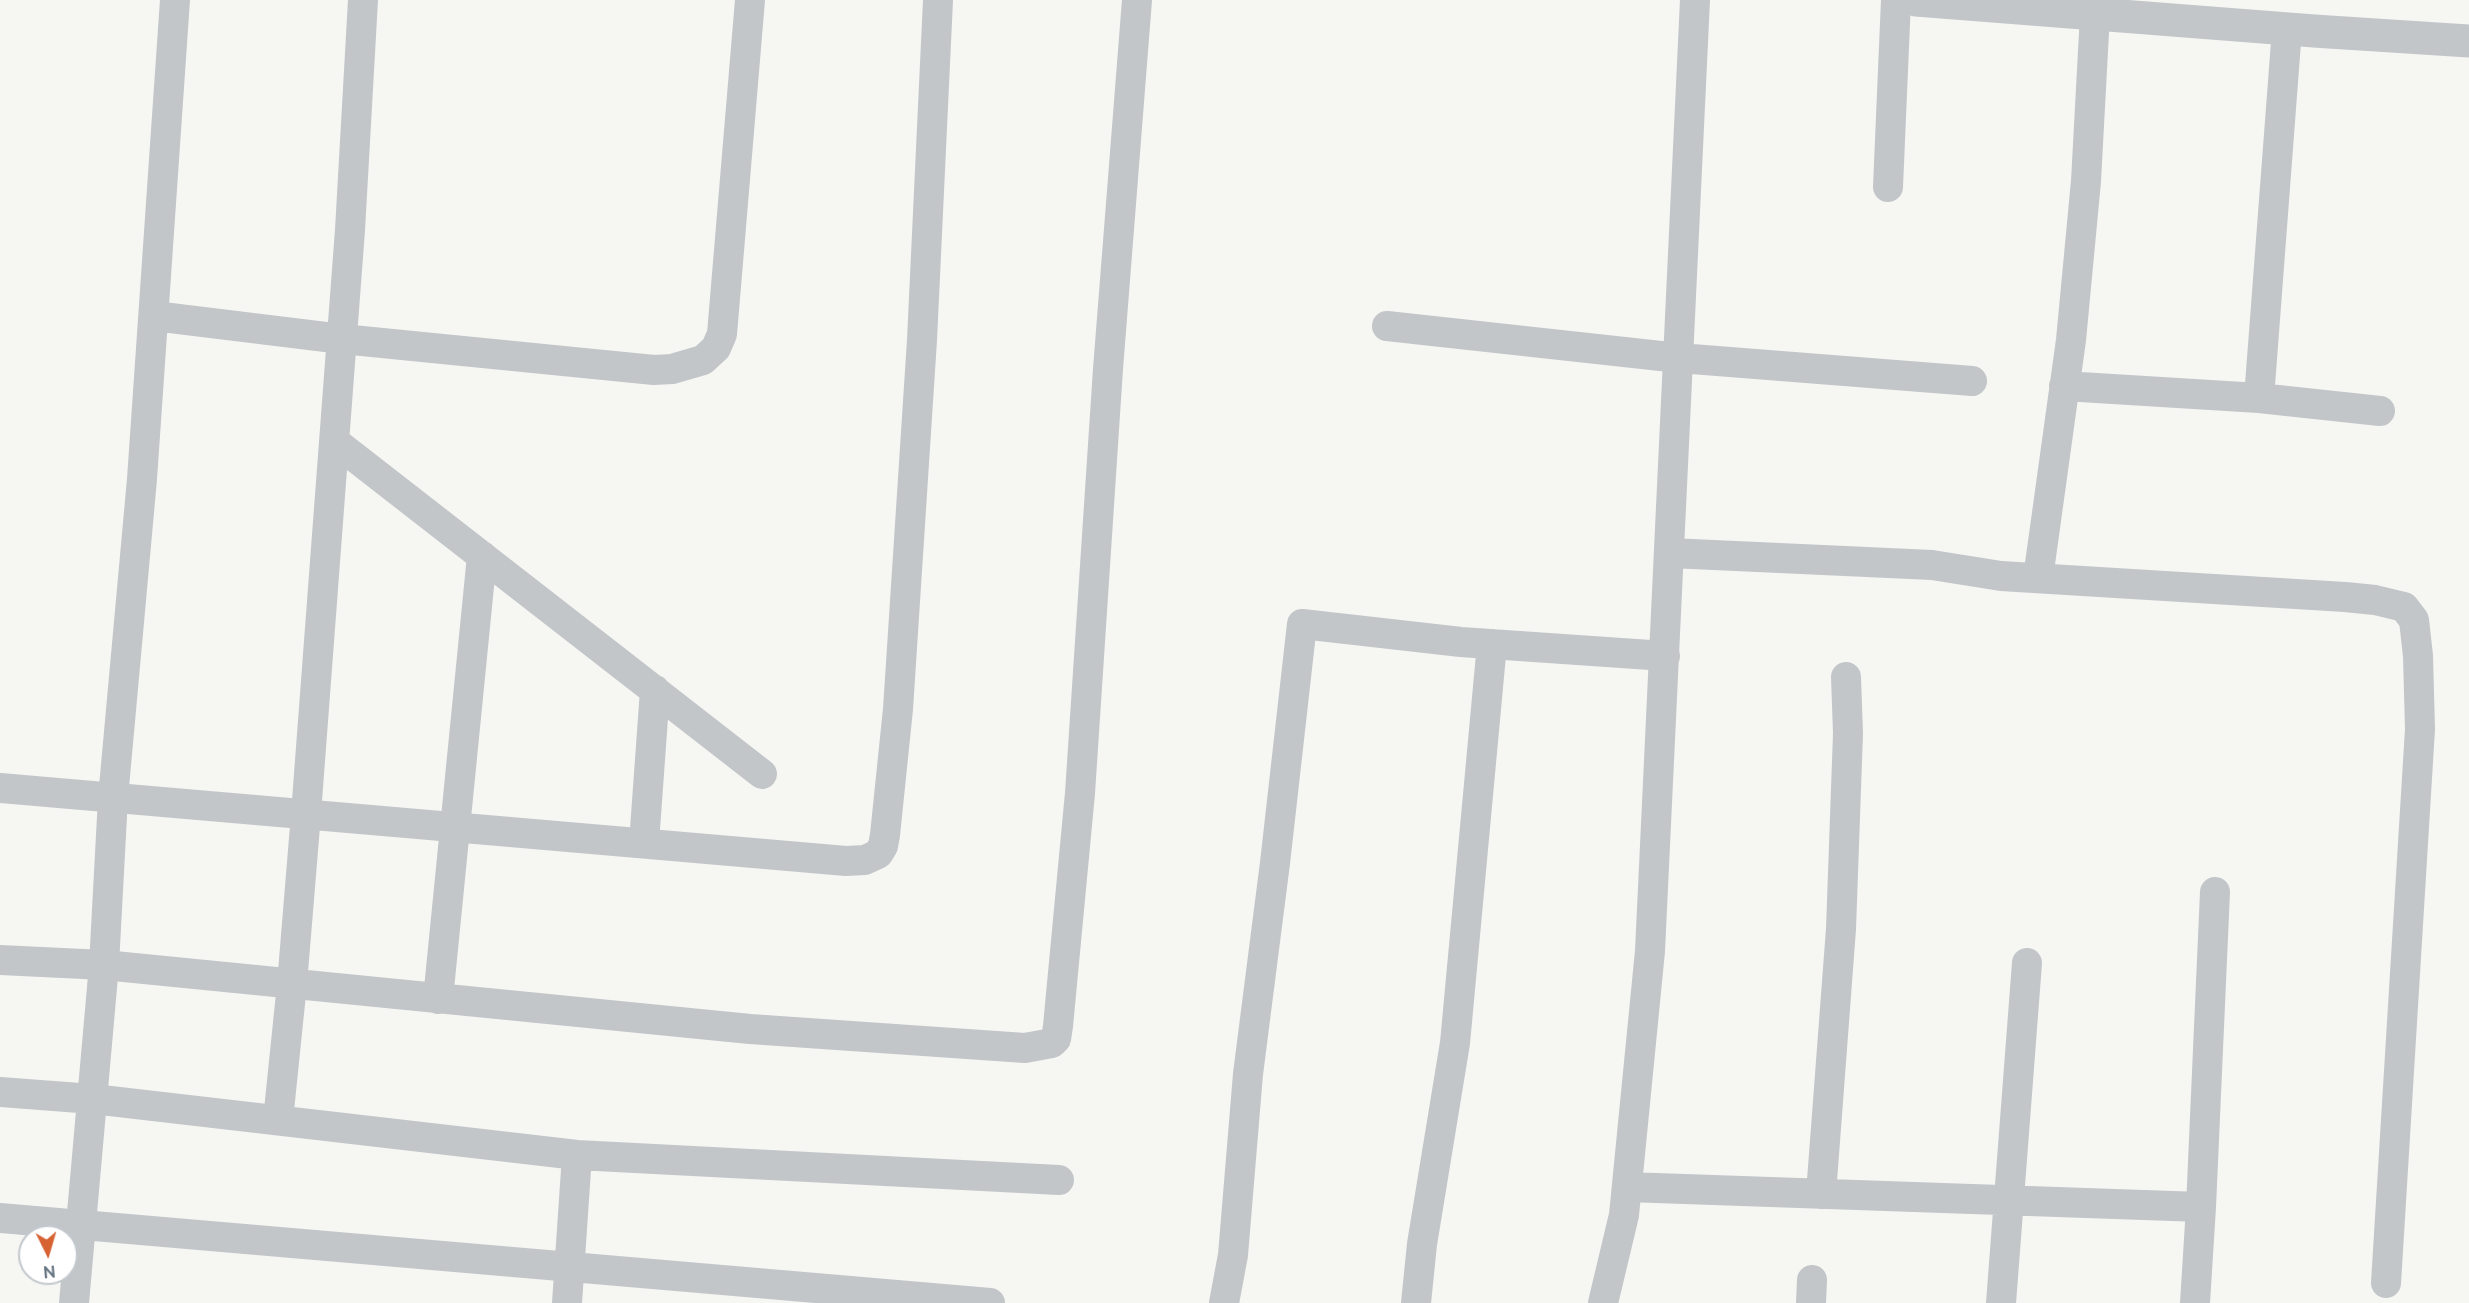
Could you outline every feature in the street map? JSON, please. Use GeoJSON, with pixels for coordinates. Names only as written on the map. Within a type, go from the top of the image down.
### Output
{"type":"FeatureCollection","features":[{"type":"Feature","properties":{"kind":"street"},"geometry":{"type":"LineString","coordinates":[[74,1303],[104,965],[113,798],[142,479],[175,0]]}},
{"type":"Feature","properties":{"kind":"street"},"geometry":{"type":"LineString","coordinates":[[278,1120],[306,814],[342,339],[363,0]]}},
{"type":"Feature","properties":{"kind":"street"},"geometry":{"type":"LineString","coordinates":[[153,316],[342,339],[654,370],[672,369],[703,360],[716,348],[722,334],[750,0]]}},
{"type":"Feature","properties":{"kind":"street"},"geometry":{"type":"LineString","coordinates":[[0,788],[846,861],[865,860],[878,854],[883,846],[898,709],[919,388],[938,0]]}},
{"type":"Feature","properties":{"kind":"street"},"geometry":{"type":"LineString","coordinates":[[0,960],[104,965],[750,1029],[1013,1047],[1046,1046],[1056,1039],[1080,793],[1108,369],[1137,0]]}},
{"type":"Feature","properties":{"kind":"street"},"geometry":{"type":"LineString","coordinates":[[1603,1303],[1624,1215],[1650,951],[1695,0]]}},
{"type":"Feature","properties":{"kind":"street"},"geometry":{"type":"LineString","coordinates":[[1888,187],[1896,0]]}},
{"type":"Feature","properties":{"kind":"street"},"geometry":{"type":"LineString","coordinates":[[1916,0],[2469,41]]}},
{"type":"Feature","properties":{"kind":"street"},"geometry":{"type":"LineString","coordinates":[[2038,578],[2064,386],[2086,181],[2095,14]]}},
{"type":"Feature","properties":{"kind":"street"},"geometry":{"type":"LineString","coordinates":[[2259,398],[2287,29]]}},
{"type":"Feature","properties":{"kind":"street"},"geometry":{"type":"LineString","coordinates":[[1387,326],[1679,357],[1972,381]]}},
{"type":"Feature","properties":{"kind":"street"},"geometry":{"type":"LineString","coordinates":[[2064,386],[2259,398],[2380,411]]}},
{"type":"Feature","properties":{"kind":"street"},"geometry":{"type":"LineString","coordinates":[[334,441],[762,774]]}},
{"type":"Feature","properties":{"kind":"street"},"geometry":{"type":"LineString","coordinates":[[1670,553],[1932,566],[2001,576],[2375,600],[2404,607],[2414,620],[2418,656],[2420,729],[2386,1283]]}},
{"type":"Feature","properties":{"kind":"street"},"geometry":{"type":"LineString","coordinates":[[438,999],[482,556]]}},
{"type":"Feature","properties":{"kind":"street"},"geometry":{"type":"LineString","coordinates":[[1224,1303],[1233,1255],[1248,1074],[1302,624],[1492,644],[1665,656]]}},
{"type":"Feature","properties":{"kind":"street"},"geometry":{"type":"LineString","coordinates":[[1416,1303],[1422,1244],[1455,1043],[1492,644]]}},
{"type":"Feature","properties":{"kind":"street"},"geometry":{"type":"LineString","coordinates":[[1821,1194],[1841,929],[1848,733],[1846,677]]}},
{"type":"Feature","properties":{"kind":"street"},"geometry":{"type":"LineString","coordinates":[[644,843],[655,690]]}},
{"type":"Feature","properties":{"kind":"street"},"geometry":{"type":"LineString","coordinates":[[2195,1303],[2215,892]]}},
{"type":"Feature","properties":{"kind":"street"},"geometry":{"type":"LineString","coordinates":[[2001,1303],[2027,963]]}},
{"type":"Feature","properties":{"kind":"street"},"geometry":{"type":"LineString","coordinates":[[0,1092],[93,1099],[577,1155],[1059,1180]]}},
{"type":"Feature","properties":{"kind":"street"},"geometry":{"type":"LineString","coordinates":[[567,1303],[577,1155]]}},
{"type":"Feature","properties":{"kind":"street"},"geometry":{"type":"LineString","coordinates":[[1627,1187],[2201,1207]]}},
{"type":"Feature","properties":{"kind":"street"},"geometry":{"type":"LineString","coordinates":[[0,1218],[990,1303]]}}]}
